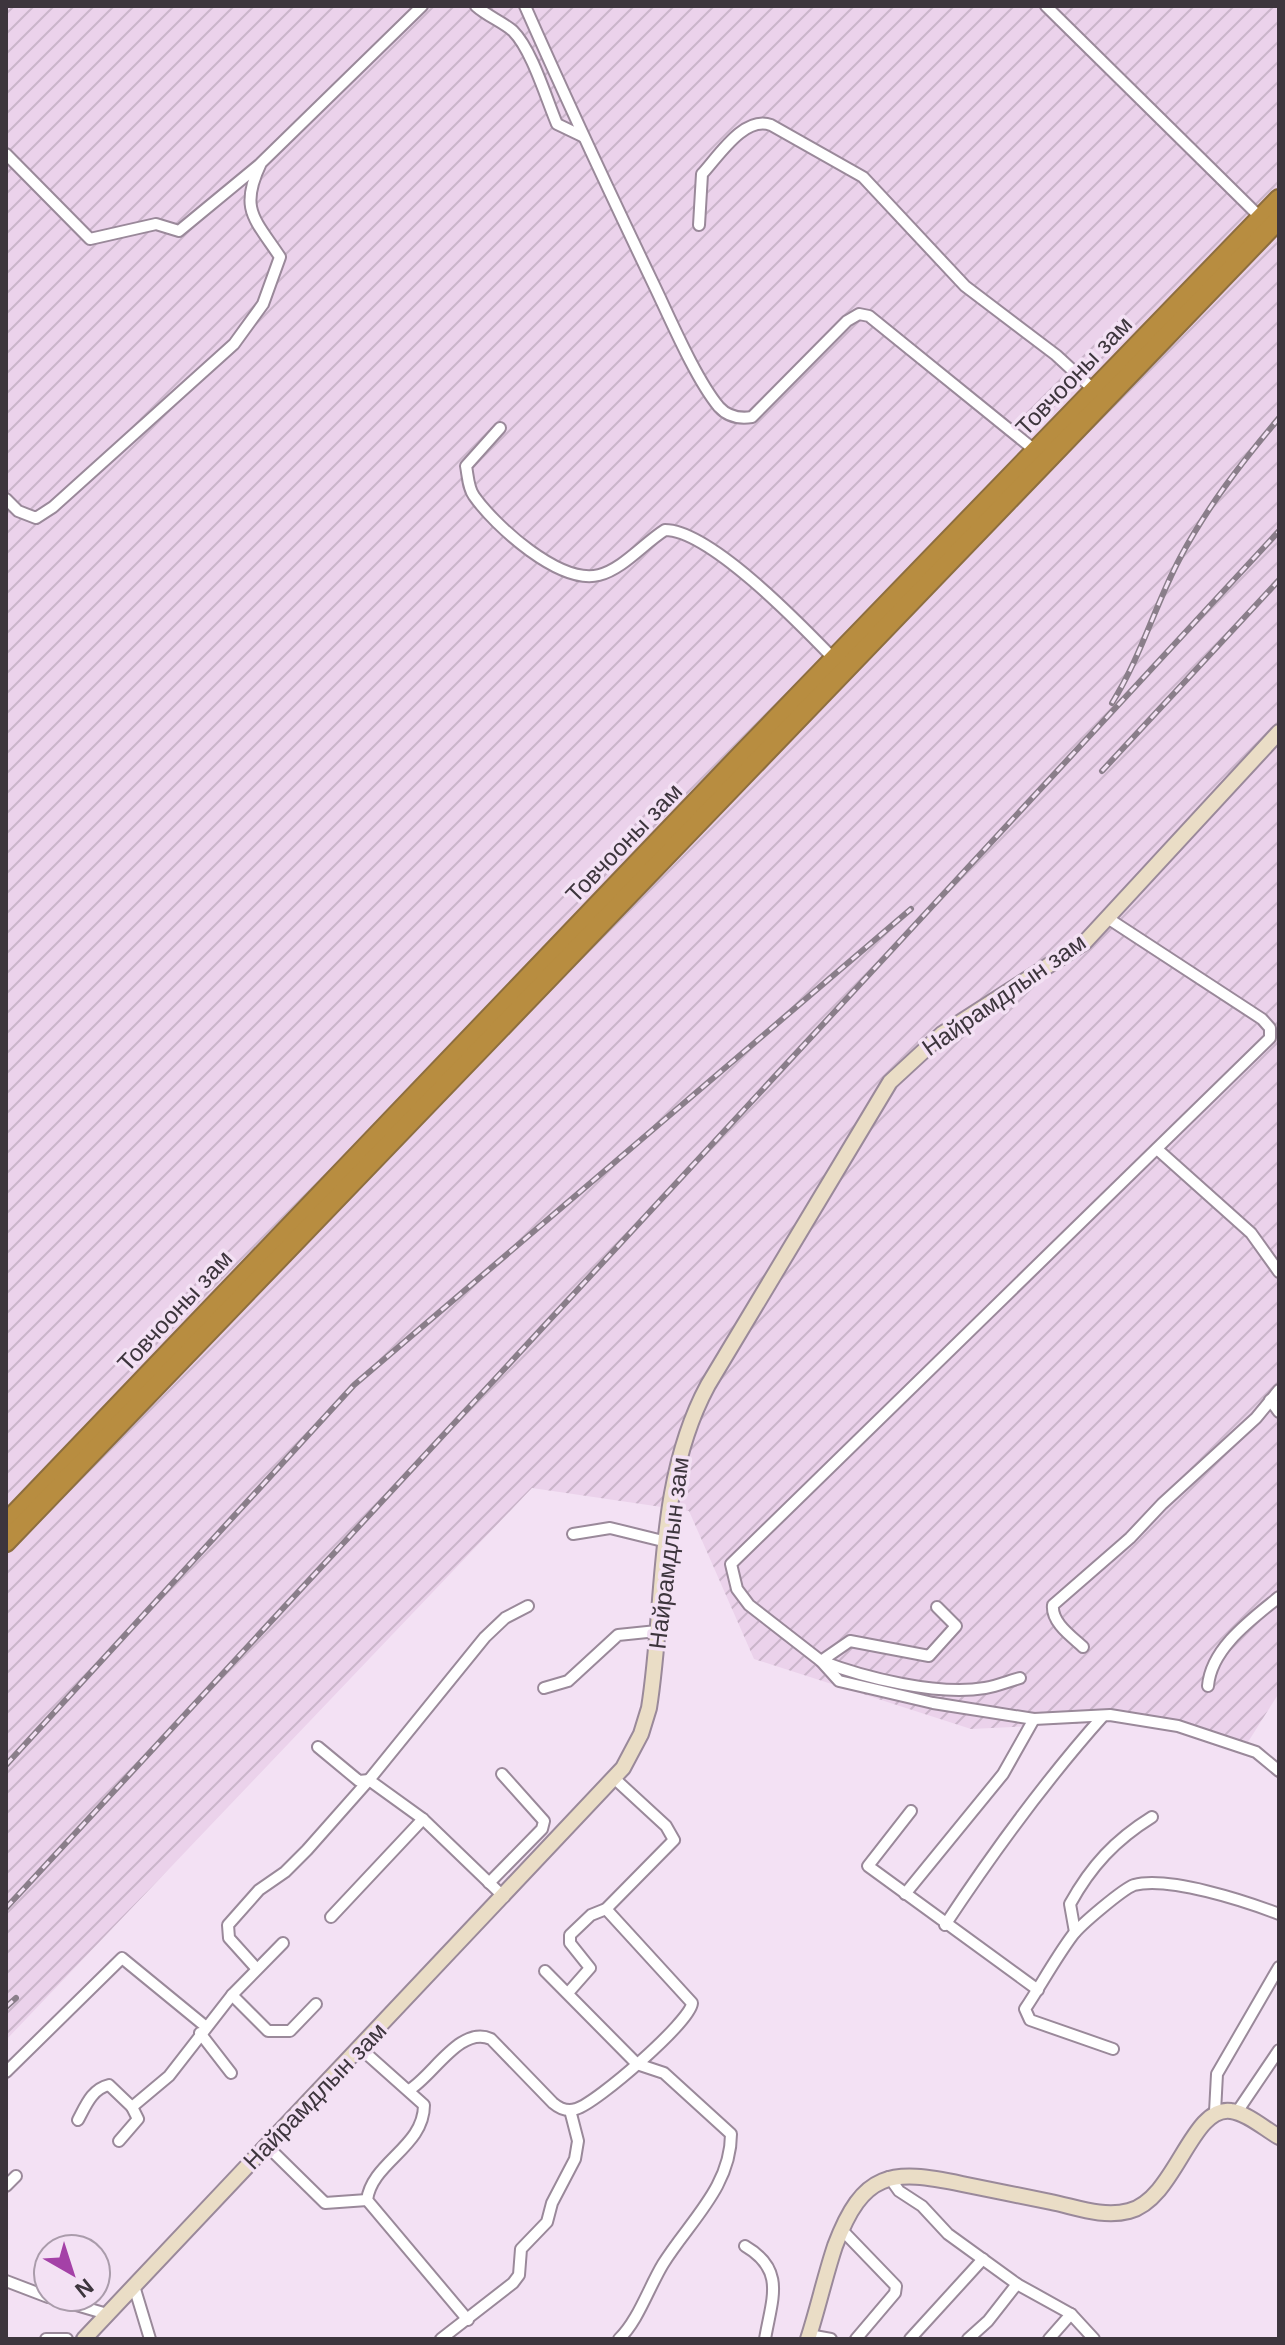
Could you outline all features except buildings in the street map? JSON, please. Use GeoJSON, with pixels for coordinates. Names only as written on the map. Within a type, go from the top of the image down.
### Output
{"type":"FeatureCollection","features":[{"type":"Feature","properties":{"kind":"highway","name":"Товчооны зам"},"geometry":{"type":"LineString","coordinates":[[6,1523],[834,659],[1270,219],[1279,199]]}},
{"type":"Feature","properties":{"kind":"highway","name":"Товчооны зам"},"geometry":{"type":"LineString","coordinates":[[6,1542],[1040,454],[1094,390],[1270,219]]}},
{"type":"Feature","properties":{"kind":"main road","name":"Найрамдлын зам"},"geometry":{"type":"LineString","coordinates":[[84,2339],[615,1779],[646,1721],[678,1460],[700,1400],[876,1102],[925,1048],[1062,959],[1109,919],[1279,732]]}},
{"type":"Feature","properties":{"kind":"main road"},"geometry":{"type":"LineString","coordinates":[[808,2337],[842,2230],[859,2199],[889,2177],[916,2175],[1090,2211],[1125,2212],[1146,2204],[1161,2190],[1200,2126],[1215,2112],[1237,2112],[1277,2133]]}},
{"type":"Feature","properties":{"kind":"street"},"geometry":{"type":"LineString","coordinates":[[6,154],[90,239],[156,224],[179,231],[261,163],[422,6]]}},
{"type":"Feature","properties":{"kind":"street"},"geometry":{"type":"LineString","coordinates":[[476,6],[492,20],[512,30],[522,45],[557,124],[582,136]]}},
{"type":"Feature","properties":{"kind":"street"},"geometry":{"type":"LineString","coordinates":[[525,6],[582,136],[664,304],[709,390],[726,414],[741,419],[752,417],[847,321],[859,314],[869,316],[1040,454]]}},
{"type":"Feature","properties":{"kind":"street"},"geometry":{"type":"LineString","coordinates":[[1046,6],[1270,219]]}},
{"type":"Feature","properties":{"kind":"street"},"geometry":{"type":"LineString","coordinates":[[699,225],[702,174],[747,128],[759,123],[771,125],[863,177],[965,286],[1056,355],[1094,390]]}},
{"type":"Feature","properties":{"kind":"street"},"geometry":{"type":"LineString","coordinates":[[6,499],[18,511],[36,518],[53,507],[234,344],[263,304],[280,257],[251,213],[250,187],[261,163]]}},
{"type":"Feature","properties":{"kind":"street"},"geometry":{"type":"LineString","coordinates":[[500,428],[466,466],[472,493],[516,540],[556,568],[578,576],[601,575],[665,530],[687,533],[719,554],[770,597],[834,659]]}},
{"type":"Feature","properties":{"kind":"street"},"geometry":{"type":"LineString","coordinates":[[1109,919],[1262,1019],[1270,1028],[1267,1042],[731,1564],[737,1589],[749,1605],[821,1661],[832,1675],[849,1683],[933,1703],[1034,1719],[1103,1716],[1178,1726],[1256,1752],[1279,1771]]}},
{"type":"Feature","properties":{"kind":"street"},"geometry":{"type":"LineString","coordinates":[[1157,1149],[1251,1233],[1279,1272]]}},
{"type":"Feature","properties":{"kind":"street"},"geometry":{"type":"LineString","coordinates":[[1083,1647],[1053,1614],[1053,1605],[1130,1538],[1279,1390]]}},
{"type":"Feature","properties":{"kind":"street"},"geometry":{"type":"LineString","coordinates":[[1270,1400],[1279,1412]]}},
{"type":"Feature","properties":{"kind":"street"},"geometry":{"type":"LineString","coordinates":[[573,1534],[610,1528],[667,1542]]}},
{"type":"Feature","properties":{"kind":"street"},"geometry":{"type":"LineString","coordinates":[[1208,1686],[1209,1676],[1236,1632],[1279,1597]]}},
{"type":"Feature","properties":{"kind":"street"},"geometry":{"type":"LineString","coordinates":[[256,1968],[229,1938],[228,1925],[259,1890],[285,1872],[307,1850],[369,1780],[485,1637],[505,1618],[528,1606]]}},
{"type":"Feature","properties":{"kind":"street"},"geometry":{"type":"LineString","coordinates":[[821,1661],[850,1641],[929,1656],[956,1626],[937,1607]]}},
{"type":"Feature","properties":{"kind":"street"},"geometry":{"type":"LineString","coordinates":[[544,1688],[568,1681],[618,1635],[657,1631]]}},
{"type":"Feature","properties":{"kind":"street"},"geometry":{"type":"LineString","coordinates":[[821,1661],[856,1673],[944,1690],[985,1688],[1020,1678]]}},
{"type":"Feature","properties":{"kind":"street"},"geometry":{"type":"LineString","coordinates":[[945,1925],[1004,1835],[1051,1773],[1103,1716]]}},
{"type":"Feature","properties":{"kind":"street"},"geometry":{"type":"LineString","coordinates":[[905,1894],[1003,1774],[1034,1719]]}},
{"type":"Feature","properties":{"kind":"street"},"geometry":{"type":"LineString","coordinates":[[318,1747],[359,1781],[369,1780],[423,1819],[504,1897]]}},
{"type":"Feature","properties":{"kind":"street"},"geometry":{"type":"LineString","coordinates":[[489,1883],[542,1829],[544,1821],[502,1774]]}},
{"type":"Feature","properties":{"kind":"street"},"geometry":{"type":"LineString","coordinates":[[568,1993],[590,1968],[569,1937],[591,1915],[606,1909],[674,1840],[666,1826],[615,1779]]}},
{"type":"Feature","properties":{"kind":"street"},"geometry":{"type":"LineString","coordinates":[[911,1811],[868,1866],[1038,1990]]}},
{"type":"Feature","properties":{"kind":"street"},"geometry":{"type":"LineString","coordinates":[[1075,1932],[1070,1904],[1098,1859],[1127,1833],[1152,1817]]}},
{"type":"Feature","properties":{"kind":"street"},"geometry":{"type":"LineString","coordinates":[[331,1917],[423,1819]]}},
{"type":"Feature","properties":{"kind":"street"},"geometry":{"type":"LineString","coordinates":[[1113,2049],[1030,2020],[1025,2009],[1075,1932],[1131,1886],[1153,1883],[1256,1905],[1279,1914]]}},
{"type":"Feature","properties":{"kind":"street"},"geometry":{"type":"LineString","coordinates":[[409,2090],[465,2040],[484,2036],[553,2103],[570,2110],[582,2106],[637,2064],[688,2015],[692,2003],[606,1909]]}},
{"type":"Feature","properties":{"kind":"street"},"geometry":{"type":"LineString","coordinates":[[132,2107],[169,2076],[232,1995],[283,1943]]}},
{"type":"Feature","properties":{"kind":"street"},"geometry":{"type":"LineString","coordinates":[[6,2072],[122,1958],[203,2030],[231,2073]]}},
{"type":"Feature","properties":{"kind":"street"},"geometry":{"type":"LineString","coordinates":[[1215,2112],[1217,2074],[1279,1967]]}},
{"type":"Feature","properties":{"kind":"street"},"geometry":{"type":"LineString","coordinates":[[545,1971],[637,2064],[664,2073],[731,2134],[730,2160],[705,2208],[664,2263],[619,2339]]}},
{"type":"Feature","properties":{"kind":"street"},"geometry":{"type":"LineString","coordinates":[[232,1995],[268,2031],[290,2031],[316,2004]]}},
{"type":"Feature","properties":{"kind":"street"},"geometry":{"type":"LineString","coordinates":[[360,2048],[424,2105],[420,2130],[368,2191],[367,2200],[468,2320]]}},
{"type":"Feature","properties":{"kind":"street"},"geometry":{"type":"LineString","coordinates":[[1237,2112],[1279,2050]]}},
{"type":"Feature","properties":{"kind":"street"},"geometry":{"type":"LineString","coordinates":[[78,2120],[91,2095],[102,2086],[109,2085],[132,2107],[138,2119],[119,2141]]}},
{"type":"Feature","properties":{"kind":"street"},"geometry":{"type":"LineString","coordinates":[[441,2339],[468,2320],[519,2275],[521,2249],[547,2222],[578,2149],[570,2110]]}},
{"type":"Feature","properties":{"kind":"street"},"geometry":{"type":"LineString","coordinates":[[267,2146],[325,2203],[367,2200]]}},
{"type":"Feature","properties":{"kind":"street"},"geometry":{"type":"LineString","coordinates":[[6,2186],[16,2176]]}},
{"type":"Feature","properties":{"kind":"street"},"geometry":{"type":"LineString","coordinates":[[889,2177],[903,2195],[922,2206],[948,2234],[1017,2284],[1071,2314],[1092,2338]]}},
{"type":"Feature","properties":{"kind":"street"},"geometry":{"type":"LineString","coordinates":[[842,2230],[896,2286],[895,2293],[856,2339]]}},
{"type":"Feature","properties":{"kind":"street"},"geometry":{"type":"LineString","coordinates":[[745,2246],[765,2258],[773,2274],[765,2339]]}},
{"type":"Feature","properties":{"kind":"street"},"geometry":{"type":"LineString","coordinates":[[910,2339],[983,2259]]}},
{"type":"Feature","properties":{"kind":"street"},"geometry":{"type":"LineString","coordinates":[[6,2281],[32,2291]]}},
{"type":"Feature","properties":{"kind":"street"},"geometry":{"type":"LineString","coordinates":[[968,2339],[988,2321],[1017,2284]]}},
{"type":"Feature","properties":{"kind":"street"},"geometry":{"type":"LineString","coordinates":[[134,2286],[150,2339]]}},
{"type":"Feature","properties":{"kind":"street"},"geometry":{"type":"LineString","coordinates":[[1049,2339],[1071,2314]]}},
{"type":"Feature","properties":{"kind":"street"},"geometry":{"type":"LineString","coordinates":[[808,2337],[827,2335],[831,2339]]}},
{"type":"Feature","properties":{"kind":"street"},"geometry":{"type":"LineString","coordinates":[[46,2339],[67,2339]]}},
{"type":"Feature","properties":{"kind":"shaded area"},"geometry":{"type":"Polygon","coordinates":[[[6,6],[1279,6],[1279,1693],[1248,1742],[1113,1722],[971,1729],[754,1659],[689,1511],[532,1488],[6,2040],[6,6]]]}},
{"type":"Feature","properties":{"kind":"railway"},"geometry":{"type":"LineString","coordinates":[[1112,703],[1190,539],[1226,485],[1279,418]]}},
{"type":"Feature","properties":{"kind":"railway"},"geometry":{"type":"LineString","coordinates":[[6,1908],[1279,531]]}},
{"type":"Feature","properties":{"kind":"railway"},"geometry":{"type":"LineString","coordinates":[[1102,771],[1279,580]]}},
{"type":"Feature","properties":{"kind":"railway"},"geometry":{"type":"LineString","coordinates":[[6,1765],[354,1385],[911,909]]}},
{"type":"Feature","properties":{"kind":"railway"},"geometry":{"type":"LineString","coordinates":[[6,2007],[16,1998]]}}]}
